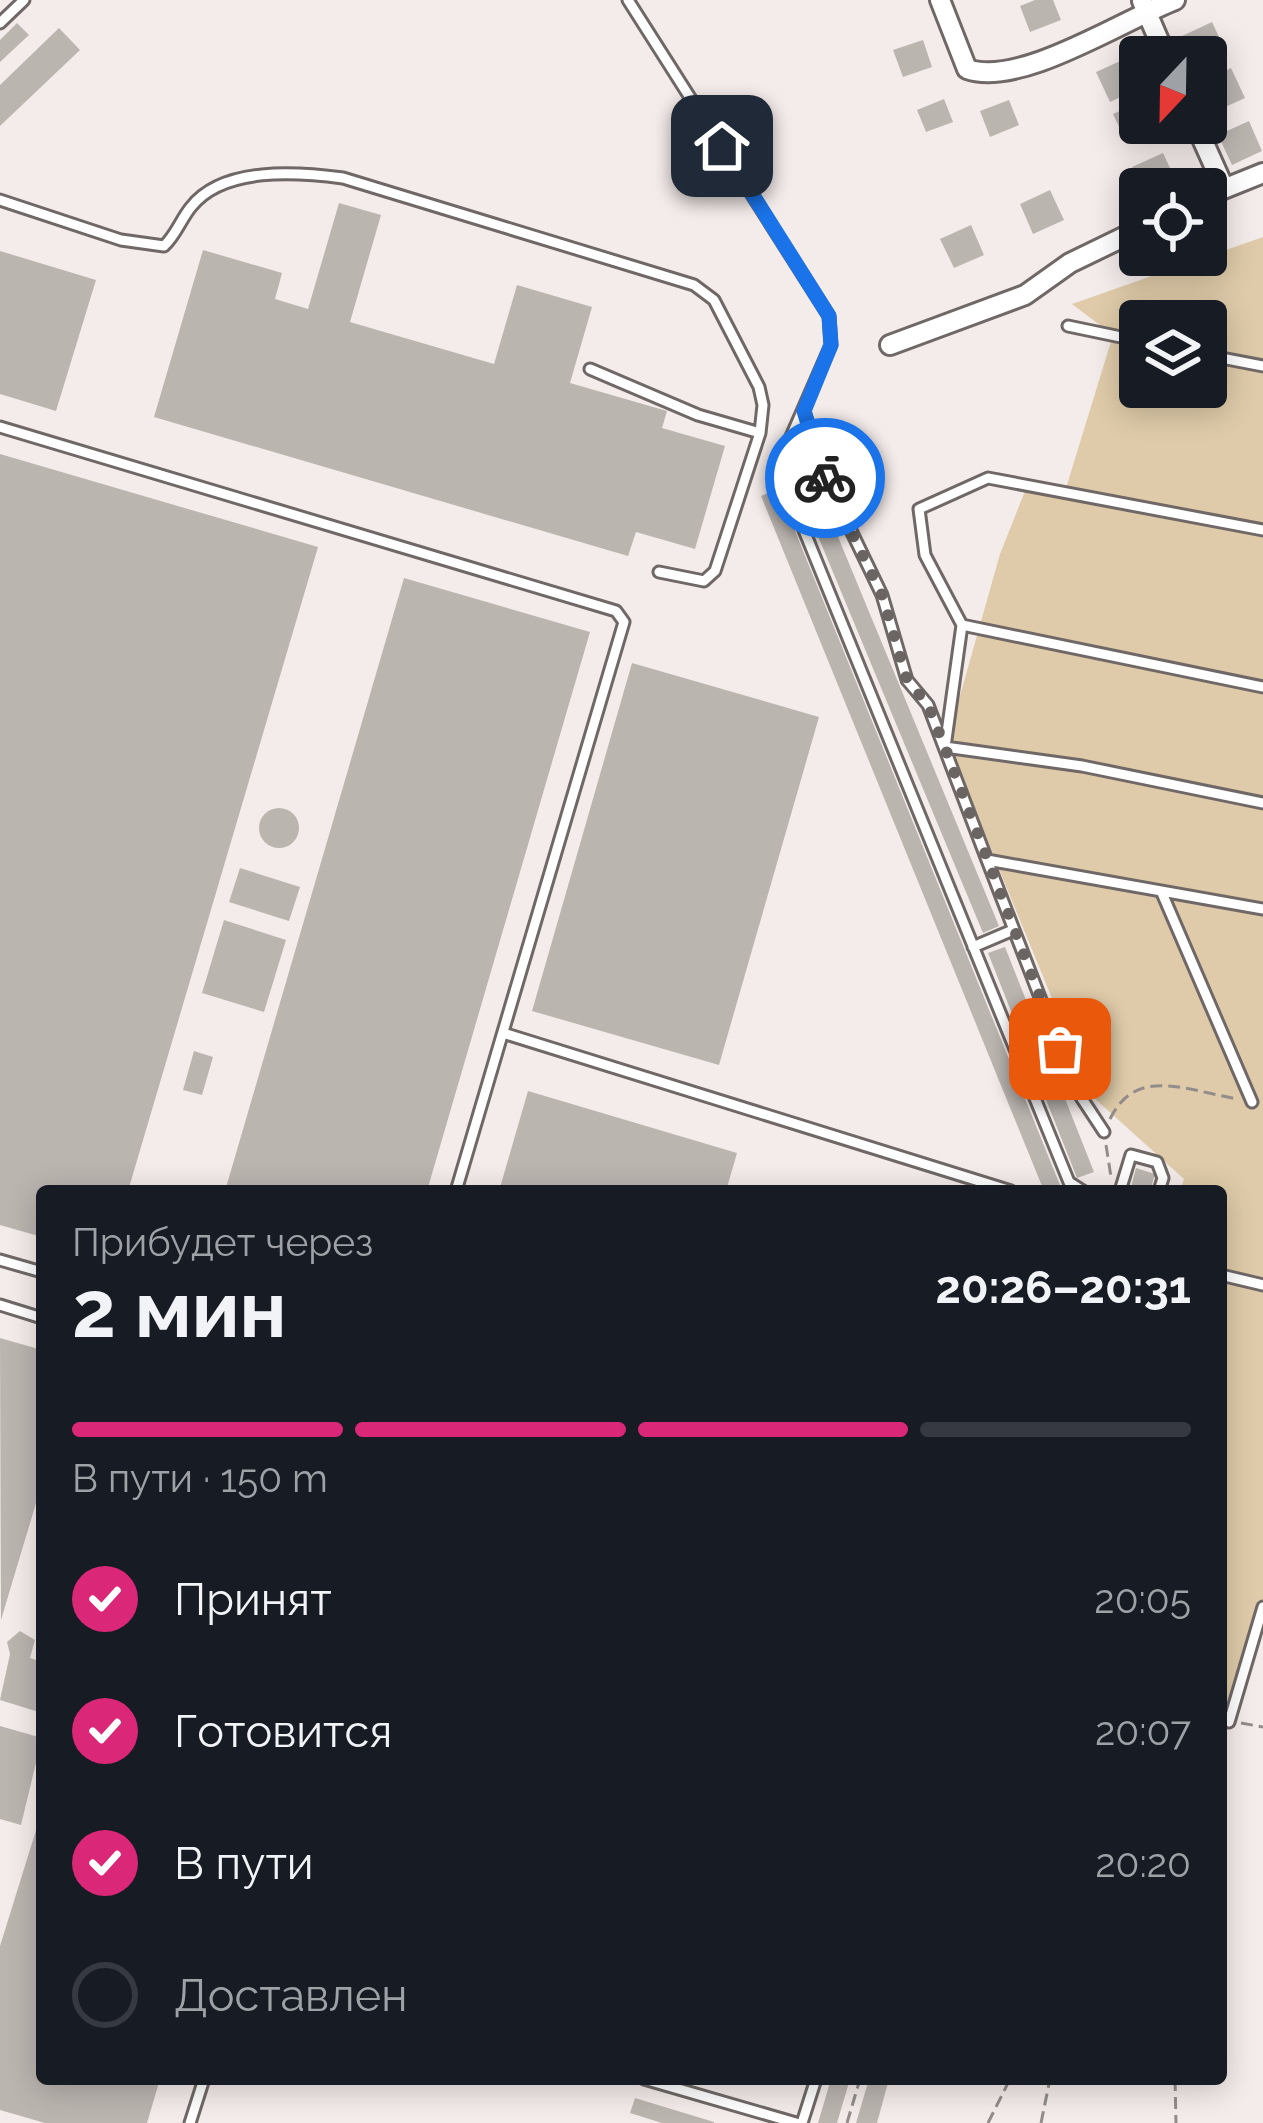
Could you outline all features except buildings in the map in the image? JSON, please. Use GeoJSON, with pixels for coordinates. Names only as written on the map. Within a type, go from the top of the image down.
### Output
{"type":"FeatureCollection","features":[{"type":"Feature","properties":{"kind":"street"},"geometry":{"type":"LineString","coordinates":[[940,0],[968,69],[986,76],[1018,70],[1144,6],[1175,0]]}},
{"type":"Feature","properties":{"kind":"street"},"geometry":{"type":"LineString","coordinates":[[1144,6],[1157,36]]}},
{"type":"Feature","properties":{"kind":"street"},"geometry":{"type":"LineString","coordinates":[[1227,187],[1263,173]]}},
{"type":"Feature","properties":{"kind":"street"},"geometry":{"type":"LineString","coordinates":[[890,345],[1025,295],[1070,262],[1119,239]]}},
{"type":"Feature","properties":{"kind":"lane"},"geometry":{"type":"LineString","coordinates":[[0,23],[24,0]]}},
{"type":"Feature","properties":{"kind":"lane"},"geometry":{"type":"LineString","coordinates":[[628,0],[829,316],[831,345],[779,464],[782,476],[1074,1185]]}},
{"type":"Feature","properties":{"kind":"lane"},"geometry":{"type":"LineString","coordinates":[[0,200],[121,240],[164,246],[193,203],[225,185],[291,171],[343,178],[672,278],[714,300],[759,386],[760,433],[715,571],[704,581],[659,572]]}},
{"type":"Feature","properties":{"kind":"lane"},"geometry":{"type":"LineString","coordinates":[[1068,326],[1119,337]]}},
{"type":"Feature","properties":{"kind":"lane"},"geometry":{"type":"LineString","coordinates":[[1227,359],[1263,366]]}},
{"type":"Feature","properties":{"kind":"lane"},"geometry":{"type":"LineString","coordinates":[[590,369],[698,415],[760,433]]}},
{"type":"Feature","properties":{"kind":"lane"},"geometry":{"type":"LineString","coordinates":[[804,411],[818,462],[882,595],[907,680],[928,705],[1076,1088],[1103,1132]]}},
{"type":"Feature","properties":{"kind":"lane"},"geometry":{"type":"LineString","coordinates":[[0,427],[616,611],[624,622],[458,1185]]}},
{"type":"Feature","properties":{"kind":"lane"},"geometry":{"type":"LineString","coordinates":[[945,748],[962,625],[926,555],[919,509],[988,478],[1263,530]]}},
{"type":"Feature","properties":{"kind":"lane"},"geometry":{"type":"LineString","coordinates":[[962,625],[1263,687]]}},
{"type":"Feature","properties":{"kind":"lane"},"geometry":{"type":"LineString","coordinates":[[945,748],[1082,766],[1263,803]]}},
{"type":"Feature","properties":{"kind":"lane"},"geometry":{"type":"LineString","coordinates":[[986,860],[1263,909]]}},
{"type":"Feature","properties":{"kind":"lane"},"geometry":{"type":"LineString","coordinates":[[1162,893],[1252,1102]]}},
{"type":"Feature","properties":{"kind":"lane"},"geometry":{"type":"LineString","coordinates":[[973,946],[1013,930]]}},
{"type":"Feature","properties":{"kind":"lane"},"geometry":{"type":"LineString","coordinates":[[503,1033],[992,1185]]}},
{"type":"Feature","properties":{"kind":"lane"},"geometry":{"type":"LineString","coordinates":[[1118,1185],[1131,1155],[1157,1162],[1161,1185]]}},
{"type":"Feature","properties":{"kind":"lane"},"geometry":{"type":"LineString","coordinates":[[0,1260],[36,1271]]}},
{"type":"Feature","properties":{"kind":"lane"},"geometry":{"type":"LineString","coordinates":[[1227,1276],[1263,1285]]}},
{"type":"Feature","properties":{"kind":"lane"},"geometry":{"type":"LineString","coordinates":[[0,1305],[36,1316]]}},
{"type":"Feature","properties":{"kind":"lane"},"geometry":{"type":"LineString","coordinates":[[1229,1722],[1263,1607]]}},
{"type":"Feature","properties":{"kind":"lane"},"geometry":{"type":"LineString","coordinates":[[190,2123],[202,2085]]}},
{"type":"Feature","properties":{"kind":"lane"},"geometry":{"type":"LineString","coordinates":[[665,2085],[799,2123],[814,2085]]}},
{"type":"Feature","properties":{"kind":"path"},"geometry":{"type":"LineString","coordinates":[[1115,1185],[1103,1132],[1121,1096],[1144,1084],[1252,1102]]}},
{"type":"Feature","properties":{"kind":"path"},"geometry":{"type":"LineString","coordinates":[[847,2123],[858,2085]]}},
{"type":"Feature","properties":{"kind":"path"},"geometry":{"type":"LineString","coordinates":[[988,2123],[1007,2085]]}},
{"type":"Feature","properties":{"kind":"path"},"geometry":{"type":"LineString","coordinates":[[1041,2123],[1049,2085]]}},
{"type":"Feature","properties":{"kind":"path"},"geometry":{"type":"LineString","coordinates":[[1175,2085],[1175,2123]]}},
{"type":"Feature","properties":{"kind":"shaded area"},"geometry":{"type":"Polygon","coordinates":[[[1263,237],[1263,1607],[1229,1722],[1227,1185],[1182,1185],[1184,1179],[1092,1096],[947,742],[1000,554],[1027,486],[1066,488],[1113,335],[1072,304],[1152,276],[1227,276],[1227,250],[1263,237]]]}},
{"type":"Feature","properties":{"kind":"way so far"},"geometry":{"type":"LineString","coordinates":[[825,478],[882,595],[907,680],[928,705],[1060,1049]]}},
{"type":"Feature","properties":{"kind":"route"},"geometry":{"type":"LineString","coordinates":[[722,146],[829,316],[831,345],[804,411],[825,478]]}}]}
